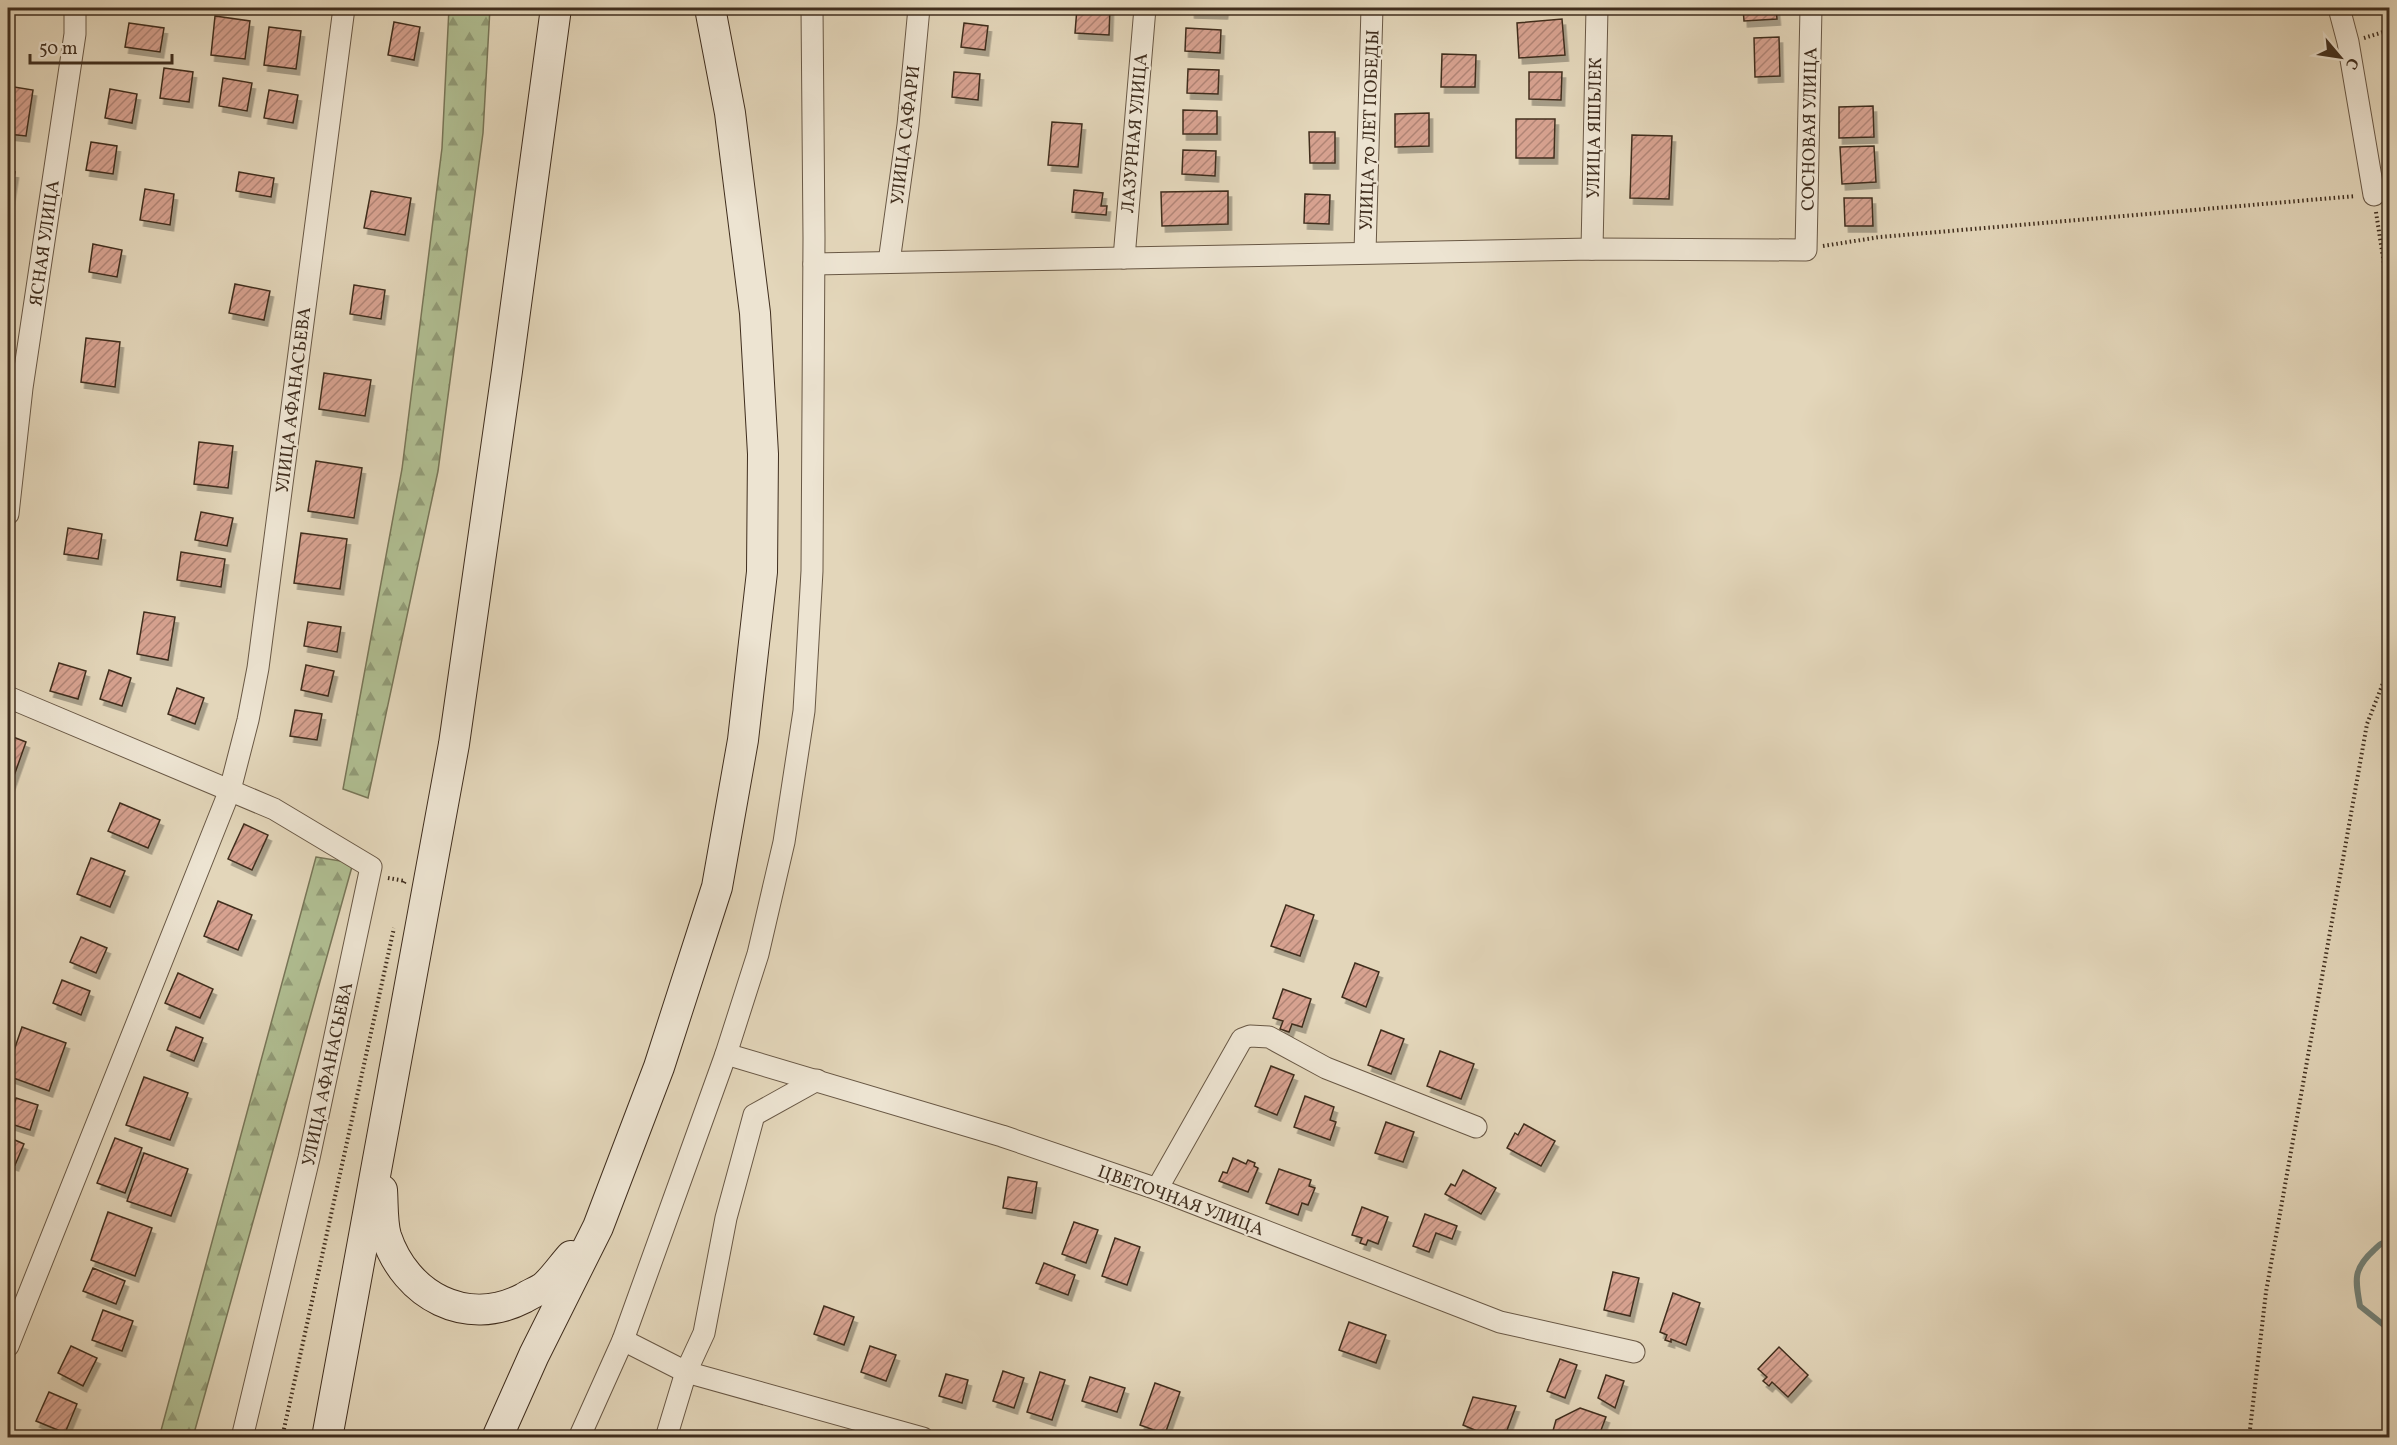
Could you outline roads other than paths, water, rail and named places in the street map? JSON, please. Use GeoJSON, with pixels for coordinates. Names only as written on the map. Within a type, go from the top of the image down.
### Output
{"type":"FeatureCollection","features":[{"type":"Feature","properties":{"kind":"main road"},"geometry":{"type":"LineString","coordinates":[[327,1437],[454,744],[556,8]]}},
{"type":"Feature","properties":{"kind":"main road"},"geometry":{"type":"LineString","coordinates":[[497,1437],[534,1355],[598,1227],[659,1067],[717,887],[743,740],[762,572],[763,454],[755,313],[730,113],[710,8]]}},
{"type":"Feature","properties":{"kind":"main road"},"geometry":{"type":"LineString","coordinates":[[379,1148],[385,1233],[395,1258],[417,1286],[444,1304],[472,1310],[508,1306],[543,1288],[598,1227]]}},
{"type":"Feature","properties":{"kind":"street","name":"ЯСНАЯ УЛИЦА"},"geometry":{"type":"LineString","coordinates":[[8,514],[24,377],[75,34],[75,8]]}},
{"type":"Feature","properties":{"kind":"street","name":"УЛИЦА АФАНАСЬЕВА"},"geometry":{"type":"LineString","coordinates":[[8,1346],[230,790],[248,720],[258,668],[345,8]]}},
{"type":"Feature","properties":{"kind":"street"},"geometry":{"type":"LineString","coordinates":[[579,1437],[623,1340],[726,1054],[758,954],[784,842],[804,711],[812,571],[814,63],[812,8]]}},
{"type":"Feature","properties":{"kind":"street","name":"УЛИЦА САФАРИ"},"geometry":{"type":"LineString","coordinates":[[888,262],[908,125],[919,8]]}},
{"type":"Feature","properties":{"kind":"street","name":"ЛАЗУРНАЯ УЛИЦА"},"geometry":{"type":"LineString","coordinates":[[1124,258],[1144,8]]}},
{"type":"Feature","properties":{"kind":"street","name":"УЛИЦА 70 ЛЕТ ПОБЕДЫ"},"geometry":{"type":"LineString","coordinates":[[1365,252],[1372,8]]}},
{"type":"Feature","properties":{"kind":"street","name":"УЛИЦА ЯШЬЛЕК"},"geometry":{"type":"LineString","coordinates":[[1592,249],[1597,8]]}},
{"type":"Feature","properties":{"kind":"street","name":"СОСНОВАЯ УЛИЦА"},"geometry":{"type":"LineString","coordinates":[[1592,249],[1806,250],[1811,8]]}},
{"type":"Feature","properties":{"kind":"street"},"geometry":{"type":"LineString","coordinates":[[2339,8],[2348,42],[2374,195]]}},
{"type":"Feature","properties":{"kind":"street"},"geometry":{"type":"LineString","coordinates":[[814,264],[1592,249]]}},
{"type":"Feature","properties":{"kind":"street"},"geometry":{"type":"LineString","coordinates":[[8,698],[230,790]]}},
{"type":"Feature","properties":{"kind":"street","name":"УЛИЦА АФАНАСЬЕВА"},"geometry":{"type":"LineString","coordinates":[[230,790],[274,808],[371,867],[309,1158],[242,1437]]}},
{"type":"Feature","properties":{"kind":"street"},"geometry":{"type":"LineString","coordinates":[[1157,1189],[1242,1040],[1250,1036],[1269,1037],[1326,1068],[1476,1127]]}},
{"type":"Feature","properties":{"kind":"street","name":"ЦВЕТОЧНАЯ УЛИЦА"},"geometry":{"type":"LineString","coordinates":[[726,1054],[1002,1136],[1157,1189],[1500,1322],[1634,1353]]}},
{"type":"Feature","properties":{"kind":"street"},"geometry":{"type":"LineString","coordinates":[[666,1437],[686,1372],[704,1333],[726,1218],[753,1115],[817,1080]]}},
{"type":"Feature","properties":{"kind":"street"},"geometry":{"type":"LineString","coordinates":[[623,1340],[686,1372],[923,1437]]}},
{"type":"Feature","properties":{"kind":"waterway"},"geometry":{"type":"LineString","coordinates":[[2390,1241],[2381,1244],[2367,1257],[2357,1275],[2360,1306],[2390,1330]]}}]}
